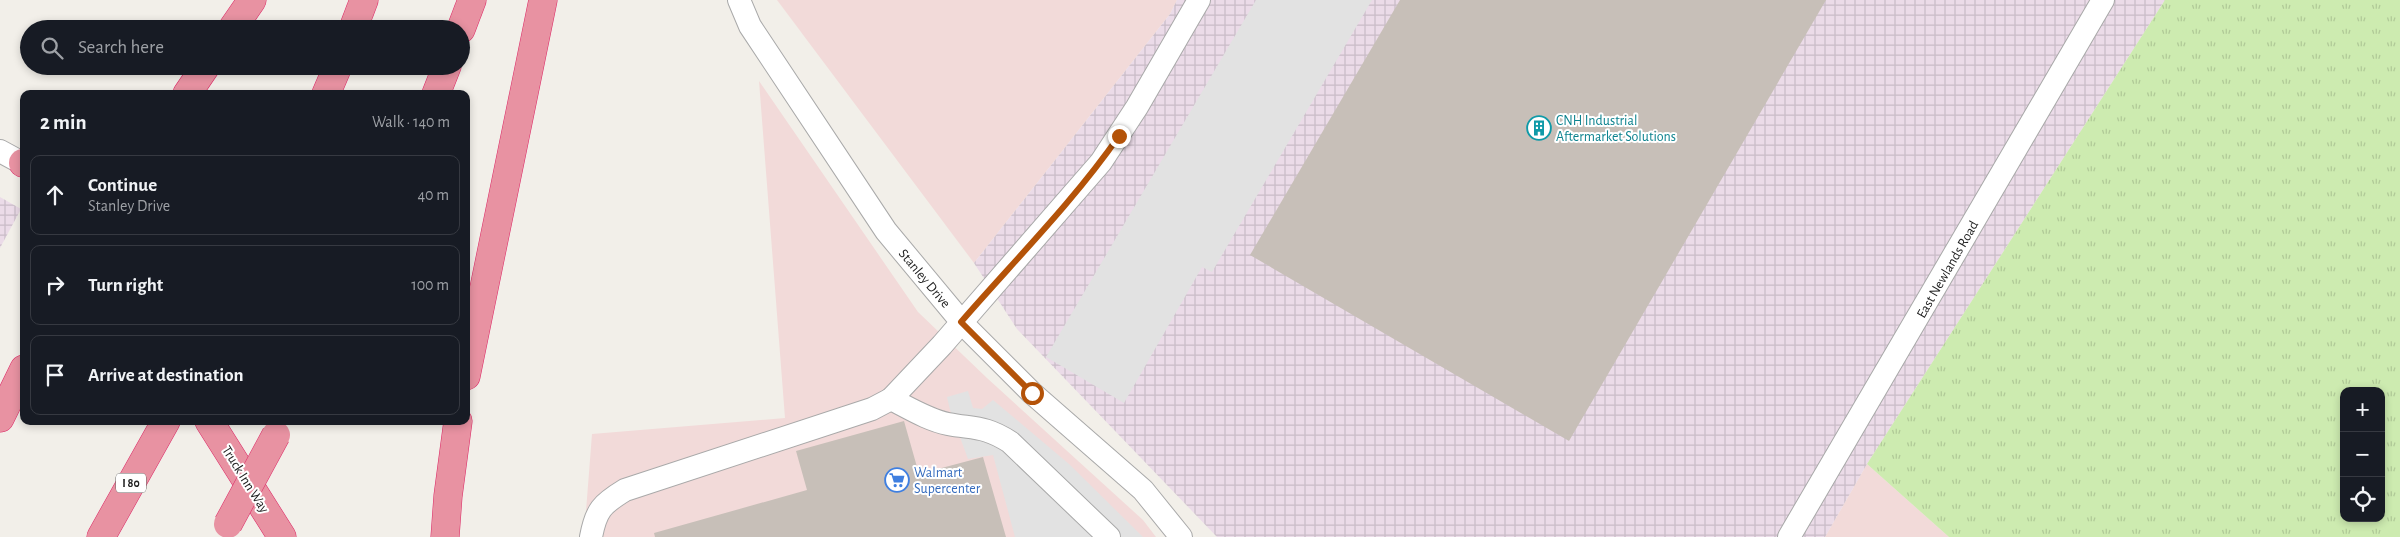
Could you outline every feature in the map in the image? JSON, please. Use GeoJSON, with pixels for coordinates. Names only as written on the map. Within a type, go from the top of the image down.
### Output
{"type":"FeatureCollection","features":[{"type":"Feature","properties":{"kind":"highway"},"geometry":{"type":"LineString","coordinates":[[238,20],[252,0]]}},
{"type":"Feature","properties":{"kind":"highway"},"geometry":{"type":"LineString","coordinates":[[250,20],[264,0]]}},
{"type":"Feature","properties":{"kind":"highway"},"geometry":{"type":"LineString","coordinates":[[356,20],[364,0]]}},
{"type":"Feature","properties":{"kind":"highway"},"geometry":{"type":"LineString","coordinates":[[464,20],[472,0]]}},
{"type":"Feature","properties":{"kind":"highway"},"geometry":{"type":"LineString","coordinates":[[470,356],[543,0]]}},
{"type":"Feature","properties":{"kind":"highway"},"geometry":{"type":"LineString","coordinates":[[191,90],[200,75]]}},
{"type":"Feature","properties":{"kind":"highway"},"geometry":{"type":"LineString","coordinates":[[203,90],[212,75]]}},
{"type":"Feature","properties":{"kind":"highway"},"geometry":{"type":"LineString","coordinates":[[328,90],[334,75]]}},
{"type":"Feature","properties":{"kind":"highway"},"geometry":{"type":"LineString","coordinates":[[438,90],[443,75]]}},
{"type":"Feature","properties":{"kind":"highway"},"geometry":{"type":"LineString","coordinates":[[0,418],[20,376]]}},
{"type":"Feature","properties":{"kind":"highway","name":"Truck Inn Way"},"geometry":{"type":"LineString","coordinates":[[212,425],[282,537]]}},
{"type":"Feature","properties":{"kind":"highway"},"geometry":{"type":"LineString","coordinates":[[445,537],[448,496],[457,425]]}},
{"type":"Feature","properties":{"kind":"highway","name":"I 80"},"geometry":{"type":"LineString","coordinates":[[100,537],[164,426]]}},
{"type":"Feature","properties":{"kind":"highway"},"geometry":{"type":"LineString","coordinates":[[224,531],[280,428]]}},
{"type":"Feature","properties":{"kind":"street","name":"Stanley Drive"},"geometry":{"type":"LineString","coordinates":[[739,0],[750,26],[886,231],[961,322],[1032,393],[1143,490],[1181,537]]}},
{"type":"Feature","properties":{"kind":"street"},"geometry":{"type":"LineString","coordinates":[[591,537],[595,517],[606,502],[625,490],[872,409],[891,399],[1101,162],[1137,106],[1199,0]]}},
{"type":"Feature","properties":{"kind":"street","name":"East Newlands Road"},"geometry":{"type":"LineString","coordinates":[[1789,537],[2103,0]]}},
{"type":"Feature","properties":{"kind":"street"},"geometry":{"type":"LineString","coordinates":[[891,399],[946,423],[993,431],[1004,438],[1109,537]]}},
{"type":"Feature","properties":{"kind":"shaded area"},"geometry":{"type":"Polygon","coordinates":[[[777,0],[1177,0],[1170,14],[974,263],[777,0]]]}},
{"type":"Feature","properties":{"kind":"shaded area"},"geometry":{"type":"Polygon","coordinates":[[[1177,0],[2165,0],[1867,464],[1825,537],[1217,537],[1017,329],[974,263],[1170,14],[1177,0]]]}},
{"type":"Feature","properties":{"kind":"shaded area"},"geometry":{"type":"Polygon","coordinates":[[[1256,0],[1372,0],[1212,272],[1202,267],[1124,403],[1046,357],[1256,0]]]}},
{"type":"Feature","properties":{"kind":"shaded area"},"geometry":{"type":"Polygon","coordinates":[[[759,81],[918,312],[987,378],[1143,520],[1156,537],[584,537],[592,434],[785,418],[759,81]]]}},
{"type":"Feature","properties":{"kind":"shaded area"},"geometry":{"type":"Polygon","coordinates":[[[0,197],[20,208],[20,211],[0,248],[0,197]]]}},
{"type":"Feature","properties":{"kind":"shaded area"},"geometry":{"type":"Polygon","coordinates":[[[968,391],[973,408],[982,409],[993,400],[1069,464],[1143,537],[1015,537],[993,455],[968,459],[950,410],[947,397],[968,391]]]}},
{"type":"Feature","properties":{"kind":"shaded area"},"geometry":{"type":"Polygon","coordinates":[[[1867,464],[1949,537],[1825,537],[1867,464]]]}},
{"type":"Feature","properties":{"kind":"green space"},"geometry":{"type":"Polygon","coordinates":[[[2165,0],[2400,0],[2400,537],[1949,537],[1867,464],[2165,0]]]}},
{"type":"Feature","properties":{"kind":"building","name":"CNH Industrial Aftermarket Solutions"},"geometry":{"type":"Polygon","coordinates":[[[1400,0],[1826,0],[1569,441],[1250,255],[1400,0]]]}},
{"type":"Feature","properties":{"kind":"building","name":"Walmart Supercenter"},"geometry":{"type":"Polygon","coordinates":[[[904,421],[919,474],[983,457],[1006,537],[655,537],[654,533],[807,490],[796,451],[904,421]]]}},
{"type":"Feature","properties":{"kind":"place","name":"CNH Industrial Aftermarket Solutions"},"geometry":{"type":"Point","coordinates":[1539,128]}},
{"type":"Feature","properties":{"kind":"place","name":"Walmart Supercenter"},"geometry":{"type":"Point","coordinates":[897,480]}},
{"type":"Feature","properties":{"kind":"route"},"geometry":{"type":"LineString","coordinates":[[1032,393],[961,322],[1101,162],[1119,136]]}}]}
